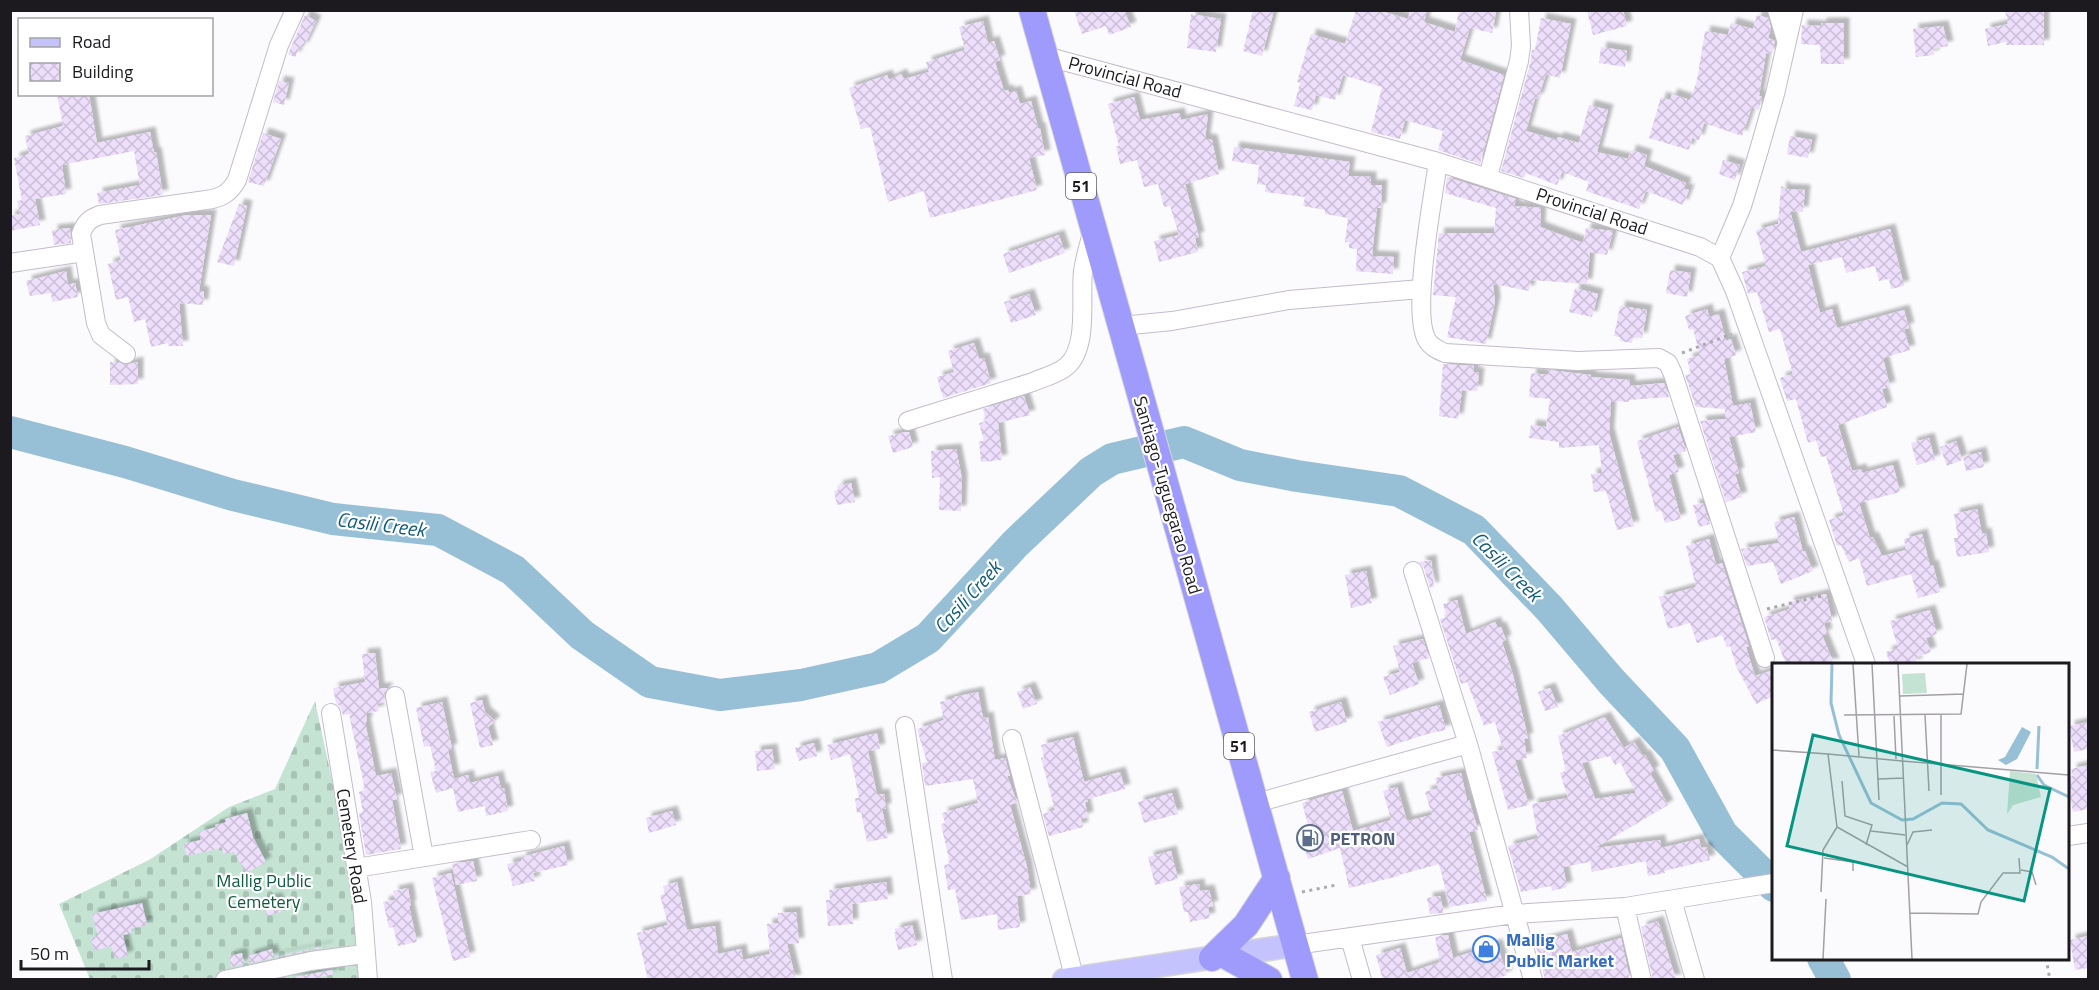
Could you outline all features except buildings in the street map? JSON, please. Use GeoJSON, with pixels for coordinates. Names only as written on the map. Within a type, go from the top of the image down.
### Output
{"type":"FeatureCollection","features":[{"type":"Feature","properties":{"kind":"highway","name":"Santiago-Tuguegarao Road"},"geometry":{"type":"LineString","coordinates":[[1032,10],[1305,980]]}},
{"type":"Feature","properties":{"kind":"highway"},"geometry":{"type":"LineString","coordinates":[[1269,980],[1219,957],[1280,887]]}},
{"type":"Feature","properties":{"kind":"main road"},"geometry":{"type":"LineString","coordinates":[[1071,979],[1295,945]]}},
{"type":"Feature","properties":{"kind":"street"},"geometry":{"type":"LineString","coordinates":[[126,354],[101,335],[96,323],[81,234],[84,225],[91,218],[100,215],[221,198],[231,190],[237,180],[279,45],[295,10]]}},
{"type":"Feature","properties":{"kind":"street"},"geometry":{"type":"LineString","coordinates":[[1488,177],[1519,61],[1521,46],[1519,10]]}},
{"type":"Feature","properties":{"kind":"street"},"geometry":{"type":"LineString","coordinates":[[1776,10],[1787,42]]}},
{"type":"Feature","properties":{"kind":"street"},"geometry":{"type":"LineString","coordinates":[[1794,10],[1775,94],[1742,206],[1720,258],[1749,328],[1866,663]]}},
{"type":"Feature","properties":{"kind":"street","name":"Provincial Road"},"geometry":{"type":"LineString","coordinates":[[1045,56],[1438,162],[1700,247],[1720,258]]}},
{"type":"Feature","properties":{"kind":"street"},"geometry":{"type":"LineString","coordinates":[[1438,162],[1421,289],[1420,321],[1427,342],[1445,353],[1578,361],[1659,358],[1664,360],[1673,374],[1765,658]]}},
{"type":"Feature","properties":{"kind":"street"},"geometry":{"type":"LineString","coordinates":[[908,421],[1033,382],[1054,374],[1068,365],[1076,350],[1080,332],[1083,313],[1083,273],[1093,230]]}},
{"type":"Feature","properties":{"kind":"street"},"geometry":{"type":"LineString","coordinates":[[10,263],[84,252]]}},
{"type":"Feature","properties":{"kind":"street"},"geometry":{"type":"LineString","coordinates":[[1121,326],[1172,321],[1289,300],[1421,289]]}},
{"type":"Feature","properties":{"kind":"street"},"geometry":{"type":"LineString","coordinates":[[1413,571],[1468,744],[1533,980]]}},
{"type":"Feature","properties":{"kind":"street"},"geometry":{"type":"LineString","coordinates":[[395,696],[424,857]]}},
{"type":"Feature","properties":{"kind":"street","name":"Cemetery Road"},"geometry":{"type":"LineString","coordinates":[[331,713],[362,902],[364,954],[368,980]]}},
{"type":"Feature","properties":{"kind":"street"},"geometry":{"type":"LineString","coordinates":[[905,726],[943,980]]}},
{"type":"Feature","properties":{"kind":"street"},"geometry":{"type":"LineString","coordinates":[[1012,739],[1071,979]]}},
{"type":"Feature","properties":{"kind":"street"},"geometry":{"type":"LineString","coordinates":[[1256,803],[1468,744]]}},
{"type":"Feature","properties":{"kind":"street"},"geometry":{"type":"LineString","coordinates":[[2069,836],[2088,833]]}},
{"type":"Feature","properties":{"kind":"street"},"geometry":{"type":"LineString","coordinates":[[356,868],[531,840]]}},
{"type":"Feature","properties":{"kind":"street"},"geometry":{"type":"LineString","coordinates":[[1295,945],[1514,914],[1625,907],[1772,884]]}},
{"type":"Feature","properties":{"kind":"street"},"geometry":{"type":"LineString","coordinates":[[1672,900],[1695,980]]}},
{"type":"Feature","properties":{"kind":"street"},"geometry":{"type":"LineString","coordinates":[[1625,907],[1642,980]]}},
{"type":"Feature","properties":{"kind":"street"},"geometry":{"type":"LineString","coordinates":[[1350,938],[1362,980]]}},
{"type":"Feature","properties":{"kind":"street"},"geometry":{"type":"LineString","coordinates":[[225,980],[311,961],[364,954]]}},
{"type":"Feature","properties":{"kind":"path"},"geometry":{"type":"LineString","coordinates":[[1664,360],[1749,328]]}},
{"type":"Feature","properties":{"kind":"path"},"geometry":{"type":"LineString","coordinates":[[1752,613],[1841,591]]}},
{"type":"Feature","properties":{"kind":"path"},"geometry":{"type":"LineString","coordinates":[[1280,887],[1336,885]]}},
{"type":"Feature","properties":{"kind":"path"},"geometry":{"type":"LineString","coordinates":[[2046,960],[2050,980]]}},
{"type":"Feature","properties":{"kind":"green space","name":"Mallig Public Cemetery"},"geometry":{"type":"Polygon","coordinates":[[[315,701],[354,883],[363,979],[90,979],[59,904],[149,860],[229,807],[275,789],[315,701]]]}},
{"type":"Feature","properties":{"kind":"waterway","name":"Casili Creek"},"geometry":{"type":"LineString","coordinates":[[10,432],[125,462],[233,495],[333,519],[438,530],[513,570],[582,635],[650,682],[720,695],[801,685],[878,668],[928,638],[1015,544],[1091,472],[1112,459],[1184,442],[1240,465],[1399,491],[1474,530],[1549,608],[1611,681],[1675,749],[1722,834],[1772,884]]}},
{"type":"Feature","properties":{"kind":"waterway","name":"Casili Creek"},"geometry":{"type":"LineString","coordinates":[[1824,960],[1835,980]]}},
{"type":"Feature","properties":{"kind":"place","name":"PETRON"},"geometry":{"type":"Point","coordinates":[1310,838]}},
{"type":"Feature","properties":{"kind":"place","name":"Mallig Public Market"},"geometry":{"type":"Point","coordinates":[1486,949]}}]}
